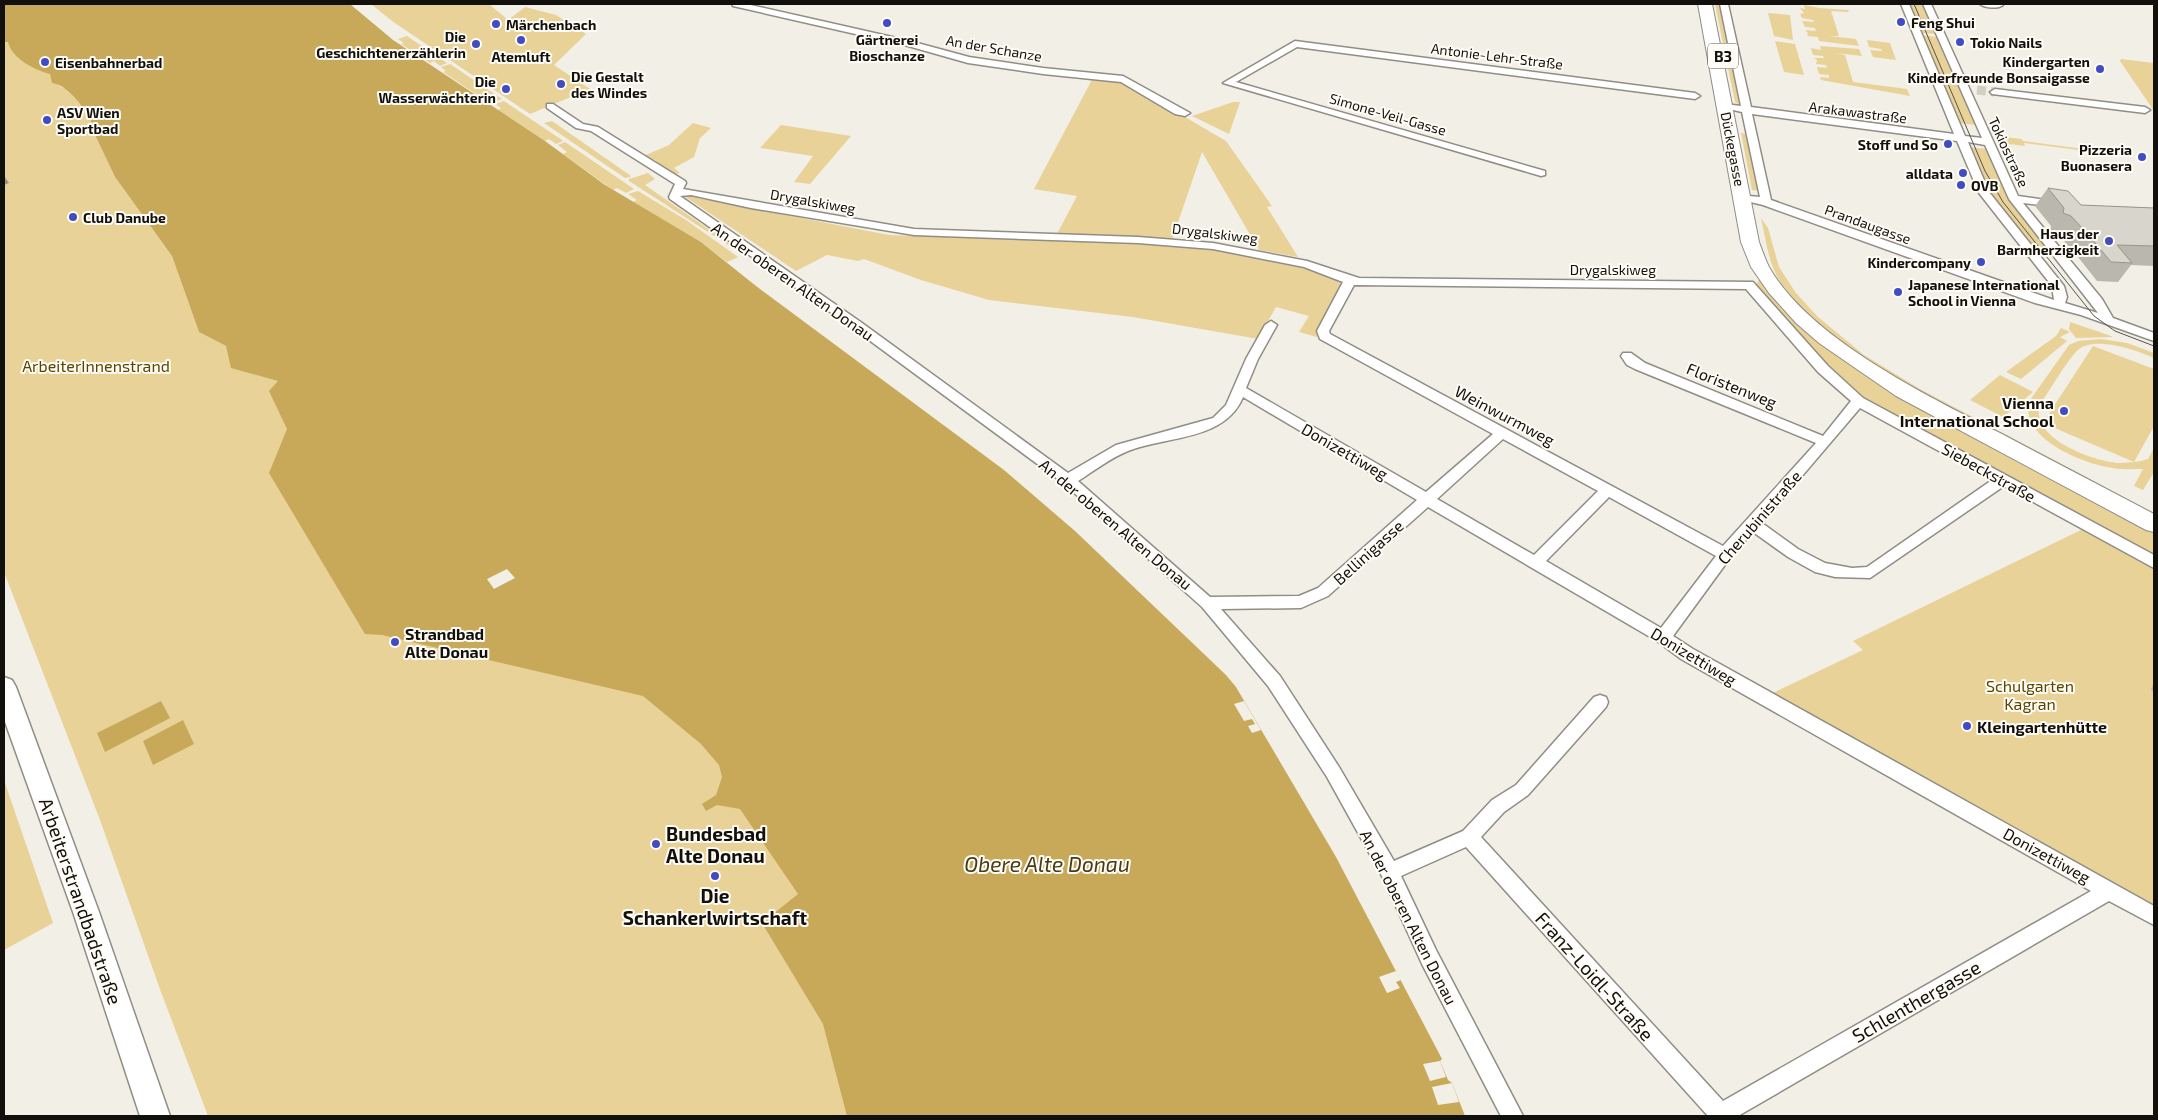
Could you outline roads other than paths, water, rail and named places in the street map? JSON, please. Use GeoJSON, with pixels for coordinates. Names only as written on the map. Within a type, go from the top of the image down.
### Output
{"type":"FeatureCollection","features":[{"type":"Feature","properties":{"kind":"main road","name":"Dückegasse"},"geometry":{"type":"LineString","coordinates":[[1705,4],[1736,109]]}},
{"type":"Feature","properties":{"kind":"main road","name":"Dückegasse"},"geometry":{"type":"LineString","coordinates":[[1713,4],[1736,109],[1761,243],[1768,267],[1779,289]]}},
{"type":"Feature","properties":{"kind":"main road","name":"B3"},"geometry":{"type":"LineString","coordinates":[[1779,289],[1830,337],[1906,387],[2154,520]]}},
{"type":"Feature","properties":{"kind":"main road","name":"Siebeckstraße"},"geometry":{"type":"LineString","coordinates":[[1779,289],[1803,319],[1826,339],[1847,355],[1903,391],[2154,524]]}},
{"type":"Feature","properties":{"kind":"main road","name":"Arbeiterstrandbadstraße"},"geometry":{"type":"LineString","coordinates":[[4,686],[86,912],[155,1116]]}},
{"type":"Feature","properties":{"kind":"street","name":"An der Schanze"},"geometry":{"type":"LineString","coordinates":[[736,4],[910,44],[968,60],[1123,79],[1178,112],[1185,113]]}},
{"type":"Feature","properties":{"kind":"street","name":"Dückegasse"},"geometry":{"type":"LineString","coordinates":[[1724,4],[1736,109]]}},
{"type":"Feature","properties":{"kind":"street"},"geometry":{"type":"LineString","coordinates":[[1905,4],[1984,193],[2060,290],[2061,297],[2058,305]]}},
{"type":"Feature","properties":{"kind":"street","name":"Tokiostraße"},"geometry":{"type":"LineString","coordinates":[[1927,4],[2014,199],[2098,302],[2109,321]]}},
{"type":"Feature","properties":{"kind":"street"},"geometry":{"type":"LineString","coordinates":[[1984,4],[2000,6]]}},
{"type":"Feature","properties":{"kind":"street","name":"Antonie-Lehr-Straße"},"geometry":{"type":"LineString","coordinates":[[1228,83],[1295,44],[1695,96]]}},
{"type":"Feature","properties":{"kind":"street","name":"Simone-Veil-Gasse"},"geometry":{"type":"LineString","coordinates":[[1228,83],[1542,173]]}},
{"type":"Feature","properties":{"kind":"street"},"geometry":{"type":"LineString","coordinates":[[1964,88],[1977,90]]}},
{"type":"Feature","properties":{"kind":"street"},"geometry":{"type":"LineString","coordinates":[[1995,92],[2145,110]]}},
{"type":"Feature","properties":{"kind":"street","name":"An der oberen Alten Donau"},"geometry":{"type":"LineString","coordinates":[[550,106],[580,126],[594,129],[681,182],[674,197],[881,343],[1068,480],[1207,603],[1274,681],[1304,725],[1390,872],[1433,965],[1512,1116]]}},
{"type":"Feature","properties":{"kind":"street","name":"Arakawastraße"},"geometry":{"type":"LineString","coordinates":[[1736,109],[1986,138]]}},
{"type":"Feature","properties":{"kind":"street","name":"Drygalskiweg"},"geometry":{"type":"LineString","coordinates":[[676,192],[691,192],[751,205],[914,232],[1146,240],[1213,246],[1307,264],[1350,281],[1403,284],[1628,283],[1750,286]]}},
{"type":"Feature","properties":{"kind":"street","name":"Prandaugasse"},"geometry":{"type":"LineString","coordinates":[[1753,199],[2154,337]]}},
{"type":"Feature","properties":{"kind":"street"},"geometry":{"type":"LineString","coordinates":[[2014,199],[2071,206]]}},
{"type":"Feature","properties":{"kind":"street","name":"Weinwurmweg"},"geometry":{"type":"LineString","coordinates":[[1350,281],[1323,331],[1324,336],[1726,554]]}},
{"type":"Feature","properties":{"kind":"street","name":"Siebeckstraße"},"geometry":{"type":"LineString","coordinates":[[1750,286],[1823,369],[1858,400],[2154,562]]}},
{"type":"Feature","properties":{"kind":"street"},"geometry":{"type":"LineString","coordinates":[[1068,480],[1121,448],[1151,438],[1191,430],[1218,421],[1232,407],[1238,389],[1271,325]]}},
{"type":"Feature","properties":{"kind":"street","name":"Floristenweg"},"geometry":{"type":"LineString","coordinates":[[1627,356],[1640,366],[1825,442]]}},
{"type":"Feature","properties":{"kind":"street","name":"Donizettiweg"},"geometry":{"type":"LineString","coordinates":[[1238,389],[1536,562],[1663,637],[1687,654],[2154,916]]}},
{"type":"Feature","properties":{"kind":"street","name":"Cherubinistraße"},"geometry":{"type":"LineString","coordinates":[[1663,637],[1726,554],[1825,442],[1858,400]]}},
{"type":"Feature","properties":{"kind":"street","name":"Bellinigasse"},"geometry":{"type":"LineString","coordinates":[[1207,603],[1301,602],[1323,592],[1502,433]]}},
{"type":"Feature","properties":{"kind":"street"},"geometry":{"type":"LineString","coordinates":[[1752,524],[1809,563],[1830,572],[1851,575],[1870,572],[2003,480]]}},
{"type":"Feature","properties":{"kind":"street"},"geometry":{"type":"LineString","coordinates":[[1536,562],[1608,490]]}},
{"type":"Feature","properties":{"kind":"street"},"geometry":{"type":"LineString","coordinates":[[1390,872],[1469,836],[1498,806],[1522,790],[1600,702]]}},
{"type":"Feature","properties":{"kind":"street","name":"Franz-Loidl-Straße"},"geometry":{"type":"LineString","coordinates":[[1469,836],[1722,1116]]}},
{"type":"Feature","properties":{"kind":"street","name":"Schlenthergasse"},"geometry":{"type":"LineString","coordinates":[[1726,1116],[1731,1107],[2110,890]]}},
{"type":"Feature","properties":{"kind":"water","name":"Obere Alte Donau"},"geometry":{"type":"Polygon","coordinates":[[[4,4],[350,4],[393,40],[545,141],[605,185],[701,242],[756,286],[1004,470],[1075,531],[1226,675],[1236,687],[1336,857],[1442,1059],[1440,1061],[1448,1080],[1452,1083],[1465,1116],[847,1116],[823,1024],[762,923],[798,894],[740,809],[717,805],[706,811],[702,804],[716,795],[722,777],[719,765],[701,744],[643,696],[382,635],[365,634],[269,473],[287,429],[269,391],[278,381],[231,368],[226,346],[199,332],[172,256],[115,177],[94,133],[90,132],[95,128],[82,107],[65,89],[52,83],[50,74],[38,70],[19,59],[10,48],[8,42],[4,42],[4,4]]]}},
{"type":"Feature","properties":{"kind":"water"},"geometry":{"type":"Polygon","coordinates":[[[161,701],[170,718],[105,752],[97,733],[161,701]]]}},
{"type":"Feature","properties":{"kind":"water"},"geometry":{"type":"Polygon","coordinates":[[[183,720],[194,744],[153,765],[143,741],[183,720]]]}},
{"type":"Feature","properties":{"kind":"tunnel"},"geometry":{"type":"LineString","coordinates":[[1977,90],[1995,92]]}},
{"type":"Feature","properties":{"kind":"tram line"},"geometry":{"type":"LineString","coordinates":[[1914,4],[1985,171],[2003,202],[2094,316],[2115,331],[2154,346]]}},
{"type":"Feature","properties":{"kind":"place","name":"Feng Shui"},"geometry":{"type":"Point","coordinates":[1901,22]}},
{"type":"Feature","properties":{"kind":"place","name":"Gärtnerei Bioschanze"},"geometry":{"type":"Point","coordinates":[887,23]}},
{"type":"Feature","properties":{"kind":"place","name":"Märchenbach"},"geometry":{"type":"Point","coordinates":[496,24]}},
{"type":"Feature","properties":{"kind":"place","name":"Atemluft"},"geometry":{"type":"Point","coordinates":[521,40]}},
{"type":"Feature","properties":{"kind":"place","name":"Tokio Nails"},"geometry":{"type":"Point","coordinates":[1960,42]}},
{"type":"Feature","properties":{"kind":"place","name":"Die Geschichtenerzählerin"},"geometry":{"type":"Point","coordinates":[476,44]}},
{"type":"Feature","properties":{"kind":"place","name":"Eisenbahnerbad"},"geometry":{"type":"Point","coordinates":[45,62]}},
{"type":"Feature","properties":{"kind":"place","name":"Kindergarten Kinderfreunde Bonsaigasse"},"geometry":{"type":"Point","coordinates":[2100,69]}},
{"type":"Feature","properties":{"kind":"place","name":"Die Gestalt des Windes"},"geometry":{"type":"Point","coordinates":[561,84]}},
{"type":"Feature","properties":{"kind":"place","name":"Die Wasserwächterin"},"geometry":{"type":"Point","coordinates":[506,89]}},
{"type":"Feature","properties":{"kind":"place","name":"ASV Wien Sportbad"},"geometry":{"type":"Point","coordinates":[47,120]}},
{"type":"Feature","properties":{"kind":"place","name":"Stoff und So"},"geometry":{"type":"Point","coordinates":[1948,144]}},
{"type":"Feature","properties":{"kind":"place","name":"Pizzeria Buonasera"},"geometry":{"type":"Point","coordinates":[2142,157]}},
{"type":"Feature","properties":{"kind":"place","name":"alldata"},"geometry":{"type":"Point","coordinates":[1963,173]}},
{"type":"Feature","properties":{"kind":"place","name":"OVB"},"geometry":{"type":"Point","coordinates":[1961,185]}},
{"type":"Feature","properties":{"kind":"place","name":"Club Danube"},"geometry":{"type":"Point","coordinates":[73,217]}},
{"type":"Feature","properties":{"kind":"place","name":"Haus der Barmherzigkeit"},"geometry":{"type":"Point","coordinates":[2109,241]}},
{"type":"Feature","properties":{"kind":"place","name":"Kindercompany"},"geometry":{"type":"Point","coordinates":[1981,262]}},
{"type":"Feature","properties":{"kind":"place","name":"Japanese International School in Vienna"},"geometry":{"type":"Point","coordinates":[1898,292]}},
{"type":"Feature","properties":{"kind":"place","name":"Vienna International School"},"geometry":{"type":"Point","coordinates":[2064,411]}},
{"type":"Feature","properties":{"kind":"place","name":"Strandbad Alte Donau"},"geometry":{"type":"Point","coordinates":[395,642]}},
{"type":"Feature","properties":{"kind":"place","name":"Kleingartenhütte"},"geometry":{"type":"Point","coordinates":[1967,726]}},
{"type":"Feature","properties":{"kind":"place","name":"Bundesbad Alte Donau"},"geometry":{"type":"Point","coordinates":[656,844]}},
{"type":"Feature","properties":{"kind":"place","name":"Die Schankerlwirtschaft"},"geometry":{"type":"Point","coordinates":[715,876]}},
{"type":"Feature","properties":{"kind":"park label","name":"ArbeiterInnenstrand"},"geometry":{"type":"Point","coordinates":[96,365]}},
{"type":"Feature","properties":{"kind":"park label","name":"Schulgarten Kagran"},"geometry":{"type":"Point","coordinates":[2030,694]}}]}
